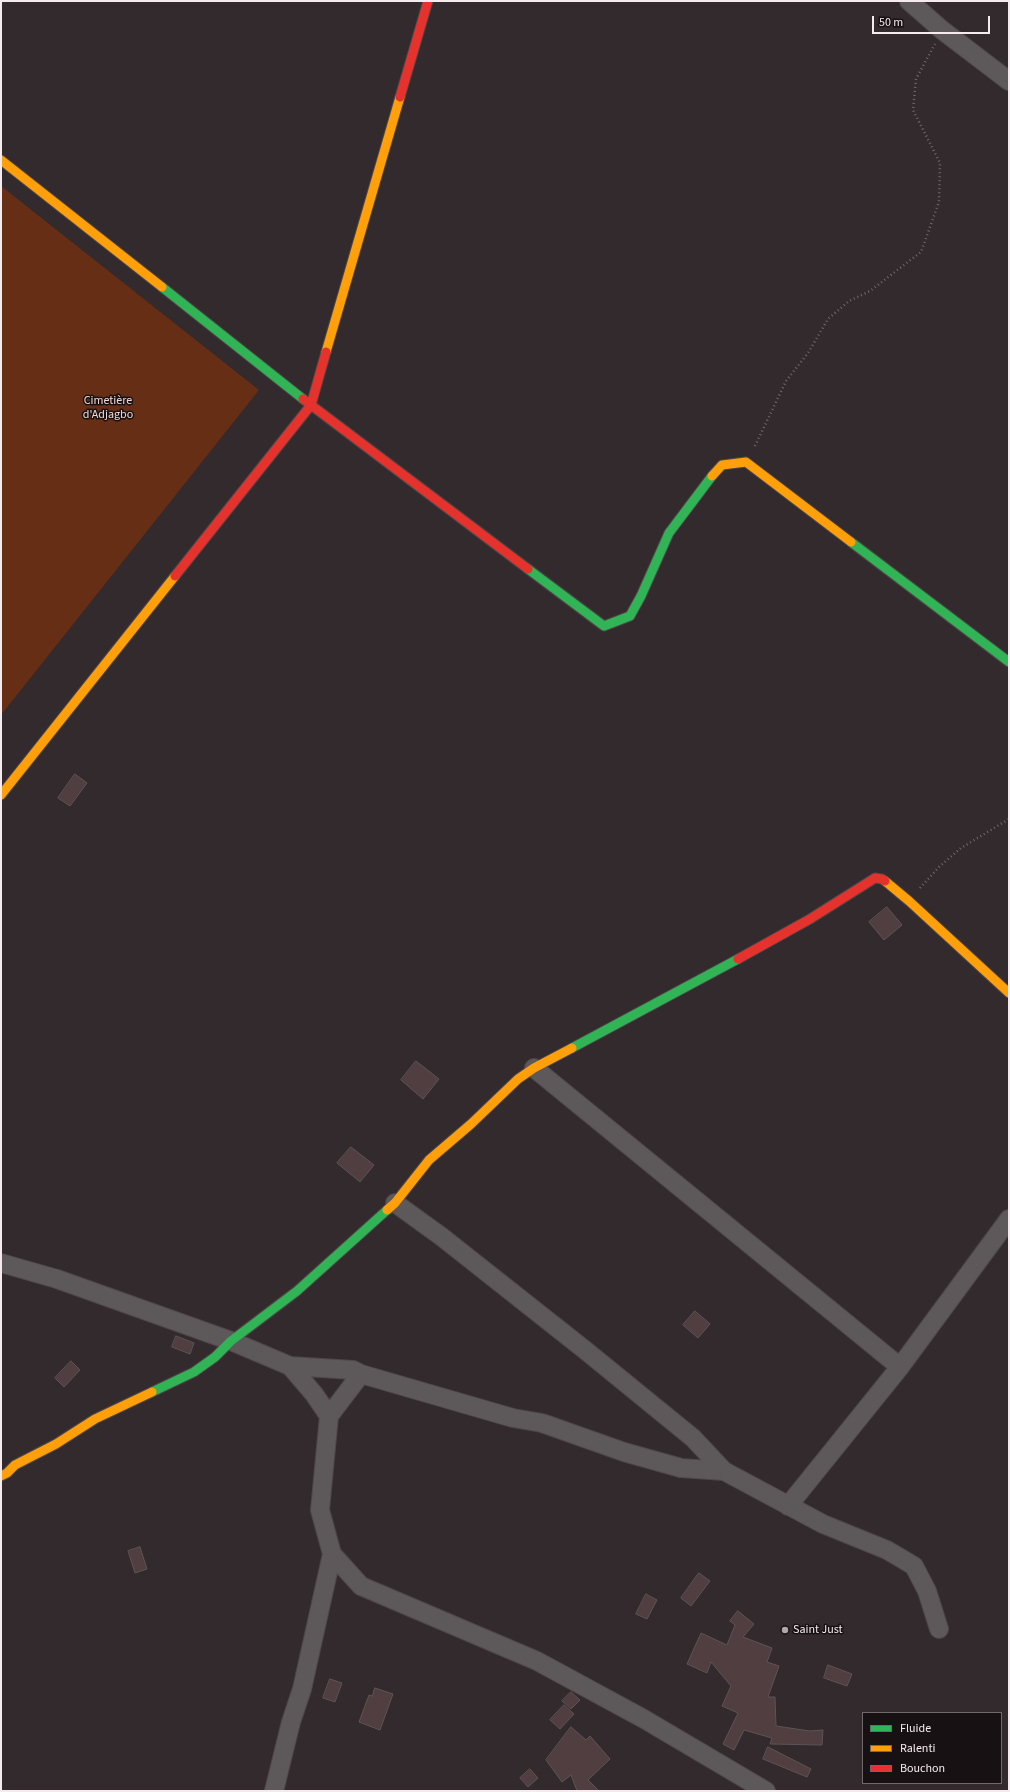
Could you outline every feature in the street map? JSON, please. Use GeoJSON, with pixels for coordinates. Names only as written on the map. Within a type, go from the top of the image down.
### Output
{"type":"FeatureCollection","features":[{"type":"Feature","properties":{"kind":"street"},"geometry":{"type":"LineString","coordinates":[[1,795],[311,405],[428,1]]}},
{"type":"Feature","properties":{"kind":"street"},"geometry":{"type":"LineString","coordinates":[[910,1],[942,30],[1009,81]]}},
{"type":"Feature","properties":{"kind":"street"},"geometry":{"type":"LineString","coordinates":[[1,160],[311,405],[604,626],[630,616],[641,596],[669,532],[705,482],[722,465],[746,462],[1009,662]]}},
{"type":"Feature","properties":{"kind":"street"},"geometry":{"type":"LineString","coordinates":[[1,1476],[7,1473],[15,1465],[46,1450],[95,1419],[194,1372],[214,1357],[231,1341],[297,1291],[395,1203],[428,1160],[471,1124],[518,1079],[534,1068],[668,998],[763,946],[876,878],[882,880],[909,901],[1009,993]]}},
{"type":"Feature","properties":{"kind":"street"},"geometry":{"type":"LineString","coordinates":[[534,1068],[900,1367]]}},
{"type":"Feature","properties":{"kind":"street"},"geometry":{"type":"LineString","coordinates":[[395,1203],[442,1237],[693,1438],[724,1472],[823,1524],[887,1550],[914,1566],[926,1591],[939,1629]]}},
{"type":"Feature","properties":{"kind":"street"},"geometry":{"type":"LineString","coordinates":[[788,1506],[900,1367],[1009,1219]]}},
{"type":"Feature","properties":{"kind":"street"},"geometry":{"type":"LineString","coordinates":[[1,1263],[57,1279],[231,1341],[290,1366],[354,1370],[361,1374],[513,1418],[542,1423],[624,1452],[681,1468],[724,1472]]}},
{"type":"Feature","properties":{"kind":"street"},"geometry":{"type":"LineString","coordinates":[[290,1366],[314,1394],[329,1416]]}},
{"type":"Feature","properties":{"kind":"street"},"geometry":{"type":"LineString","coordinates":[[361,1374],[329,1416],[320,1510],[332,1554],[361,1586],[537,1661],[644,1719],[766,1791]]}},
{"type":"Feature","properties":{"kind":"street"},"geometry":{"type":"LineString","coordinates":[[274,1791],[291,1722],[302,1689],[332,1554]]}},
{"type":"Feature","properties":{"kind":"path"},"geometry":{"type":"LineString","coordinates":[[746,462],[786,381],[808,353],[828,318],[849,301],[870,291],[921,252],[939,202],[940,163],[913,110],[916,79],[942,30]]}},
{"type":"Feature","properties":{"kind":"path"},"geometry":{"type":"LineString","coordinates":[[909,901],[939,867],[961,848],[1009,819]]}},
{"type":"Feature","properties":{"kind":"green space","name":"Cimetière d'Adjagbo"},"geometry":{"type":"Polygon","coordinates":[[[1,186],[259,390],[1,715],[1,186]]]}},
{"type":"Feature","properties":{"kind":"building"},"geometry":{"type":"Polygon","coordinates":[[[75,774],[87,783],[70,806],[58,798],[75,774]]]}},
{"type":"Feature","properties":{"kind":"building"},"geometry":{"type":"Polygon","coordinates":[[[887,907],[902,925],[884,940],[869,922],[887,907]]]}},
{"type":"Feature","properties":{"kind":"building"},"geometry":{"type":"Polygon","coordinates":[[[416,1061],[439,1079],[423,1099],[401,1080],[416,1061]]]}},
{"type":"Feature","properties":{"kind":"building"},"geometry":{"type":"Polygon","coordinates":[[[351,1147],[374,1165],[360,1182],[337,1163],[351,1147]]]}},
{"type":"Feature","properties":{"kind":"building"},"geometry":{"type":"Polygon","coordinates":[[[695,1311],[710,1324],[698,1338],[683,1325],[695,1311]]]}},
{"type":"Feature","properties":{"kind":"building"},"geometry":{"type":"Polygon","coordinates":[[[176,1336],[194,1343],[190,1354],[172,1347],[176,1336]]]}},
{"type":"Feature","properties":{"kind":"building"},"geometry":{"type":"Polygon","coordinates":[[[71,1361],[80,1370],[64,1387],[55,1378],[71,1361]]]}},
{"type":"Feature","properties":{"kind":"building"},"geometry":{"type":"Polygon","coordinates":[[[140,1547],[147,1569],[135,1573],[128,1551],[140,1547]]]}},
{"type":"Feature","properties":{"kind":"building"},"geometry":{"type":"Polygon","coordinates":[[[699,1573],[710,1581],[691,1606],[681,1598],[699,1573]]]}},
{"type":"Feature","properties":{"kind":"building"},"geometry":{"type":"Polygon","coordinates":[[[646,1594],[657,1600],[647,1619],[636,1614],[646,1594]]]}},
{"type":"Feature","properties":{"kind":"building"},"geometry":{"type":"Polygon","coordinates":[[[738,1611],[754,1624],[743,1637],[772,1648],[767,1662],[779,1666],[768,1697],[775,1697],[776,1726],[810,1731],[823,1730],[822,1745],[770,1744],[772,1738],[744,1730],[734,1750],[723,1744],[738,1713],[722,1706],[731,1686],[711,1662],[707,1673],[687,1664],[701,1633],[727,1645],[735,1625],[730,1621],[738,1611]]]}},
{"type":"Feature","properties":{"kind":"building"},"geometry":{"type":"Polygon","coordinates":[[[828,1665],[852,1674],[847,1686],[824,1678],[828,1665]]]}},
{"type":"Feature","properties":{"kind":"building"},"geometry":{"type":"Polygon","coordinates":[[[330,1679],[342,1683],[335,1702],[323,1698],[330,1679]]]}},
{"type":"Feature","properties":{"kind":"building"},"geometry":{"type":"Polygon","coordinates":[[[375,1688],[393,1694],[380,1730],[359,1722],[369,1695],[372,1696],[375,1688]]]}},
{"type":"Feature","properties":{"kind":"building"},"geometry":{"type":"Polygon","coordinates":[[[571,1692],[580,1700],[571,1709],[562,1701],[571,1692]]]}},
{"type":"Feature","properties":{"kind":"building"},"geometry":{"type":"Polygon","coordinates":[[[564,1705],[574,1714],[560,1729],[550,1720],[564,1705]]]}},
{"type":"Feature","properties":{"kind":"building"},"geometry":{"type":"Polygon","coordinates":[[[571,1727],[586,1740],[590,1736],[610,1759],[588,1780],[599,1791],[577,1791],[571,1775],[562,1782],[546,1760],[571,1727]]]}},
{"type":"Feature","properties":{"kind":"building"},"geometry":{"type":"Polygon","coordinates":[[[768,1747],[811,1769],[807,1777],[763,1759],[768,1747]]]}},
{"type":"Feature","properties":{"kind":"building"},"geometry":{"type":"Polygon","coordinates":[[[530,1769],[538,1778],[528,1787],[520,1778],[530,1769]]]}},
{"type":"Feature","properties":{"kind":"traffic: fast"},"geometry":{"type":"LineString","coordinates":[[162,287],[303,399]]}},
{"type":"Feature","properties":{"kind":"traffic: fast"},"geometry":{"type":"LineString","coordinates":[[528,569],[604,626],[630,616],[641,596],[669,533],[712,476]]}},
{"type":"Feature","properties":{"kind":"traffic: fast"},"geometry":{"type":"LineString","coordinates":[[851,542],[1009,662]]}},
{"type":"Feature","properties":{"kind":"traffic: fast"},"geometry":{"type":"LineString","coordinates":[[572,1048],[738,959]]}},
{"type":"Feature","properties":{"kind":"traffic: fast"},"geometry":{"type":"LineString","coordinates":[[152,1392],[194,1372],[215,1357],[231,1341],[297,1291],[387,1210]]}},
{"type":"Feature","properties":{"kind":"traffic: slow"},"geometry":{"type":"LineString","coordinates":[[326,352],[400,97]]}},
{"type":"Feature","properties":{"kind":"traffic: slow"},"geometry":{"type":"LineString","coordinates":[[1,160],[162,287]]}},
{"type":"Feature","properties":{"kind":"traffic: slow"},"geometry":{"type":"LineString","coordinates":[[712,476],[722,465],[746,462],[851,542]]}},
{"type":"Feature","properties":{"kind":"traffic: slow"},"geometry":{"type":"LineString","coordinates":[[1,795],[175,576]]}},
{"type":"Feature","properties":{"kind":"traffic: slow"},"geometry":{"type":"LineString","coordinates":[[885,881],[909,901],[1009,993]]}},
{"type":"Feature","properties":{"kind":"traffic: slow"},"geometry":{"type":"LineString","coordinates":[[387,1210],[395,1203],[429,1160],[471,1124],[518,1079],[534,1068],[572,1048]]}},
{"type":"Feature","properties":{"kind":"traffic: slow"},"geometry":{"type":"LineString","coordinates":[[1,1476],[7,1473],[15,1465],[56,1444],[95,1419],[152,1392]]}},
{"type":"Feature","properties":{"kind":"traffic: jam"},"geometry":{"type":"LineString","coordinates":[[400,97],[428,1]]}},
{"type":"Feature","properties":{"kind":"traffic: jam"},"geometry":{"type":"LineString","coordinates":[[175,576],[311,405],[326,352]]}},
{"type":"Feature","properties":{"kind":"traffic: jam"},"geometry":{"type":"LineString","coordinates":[[303,399],[528,569]]}},
{"type":"Feature","properties":{"kind":"traffic: jam"},"geometry":{"type":"LineString","coordinates":[[738,959],[810,919],[875,878],[885,881]]}},
{"type":"Feature","properties":{"kind":"place","name":"Saint Just"},"geometry":{"type":"Point","coordinates":[785,1630]}}]}
